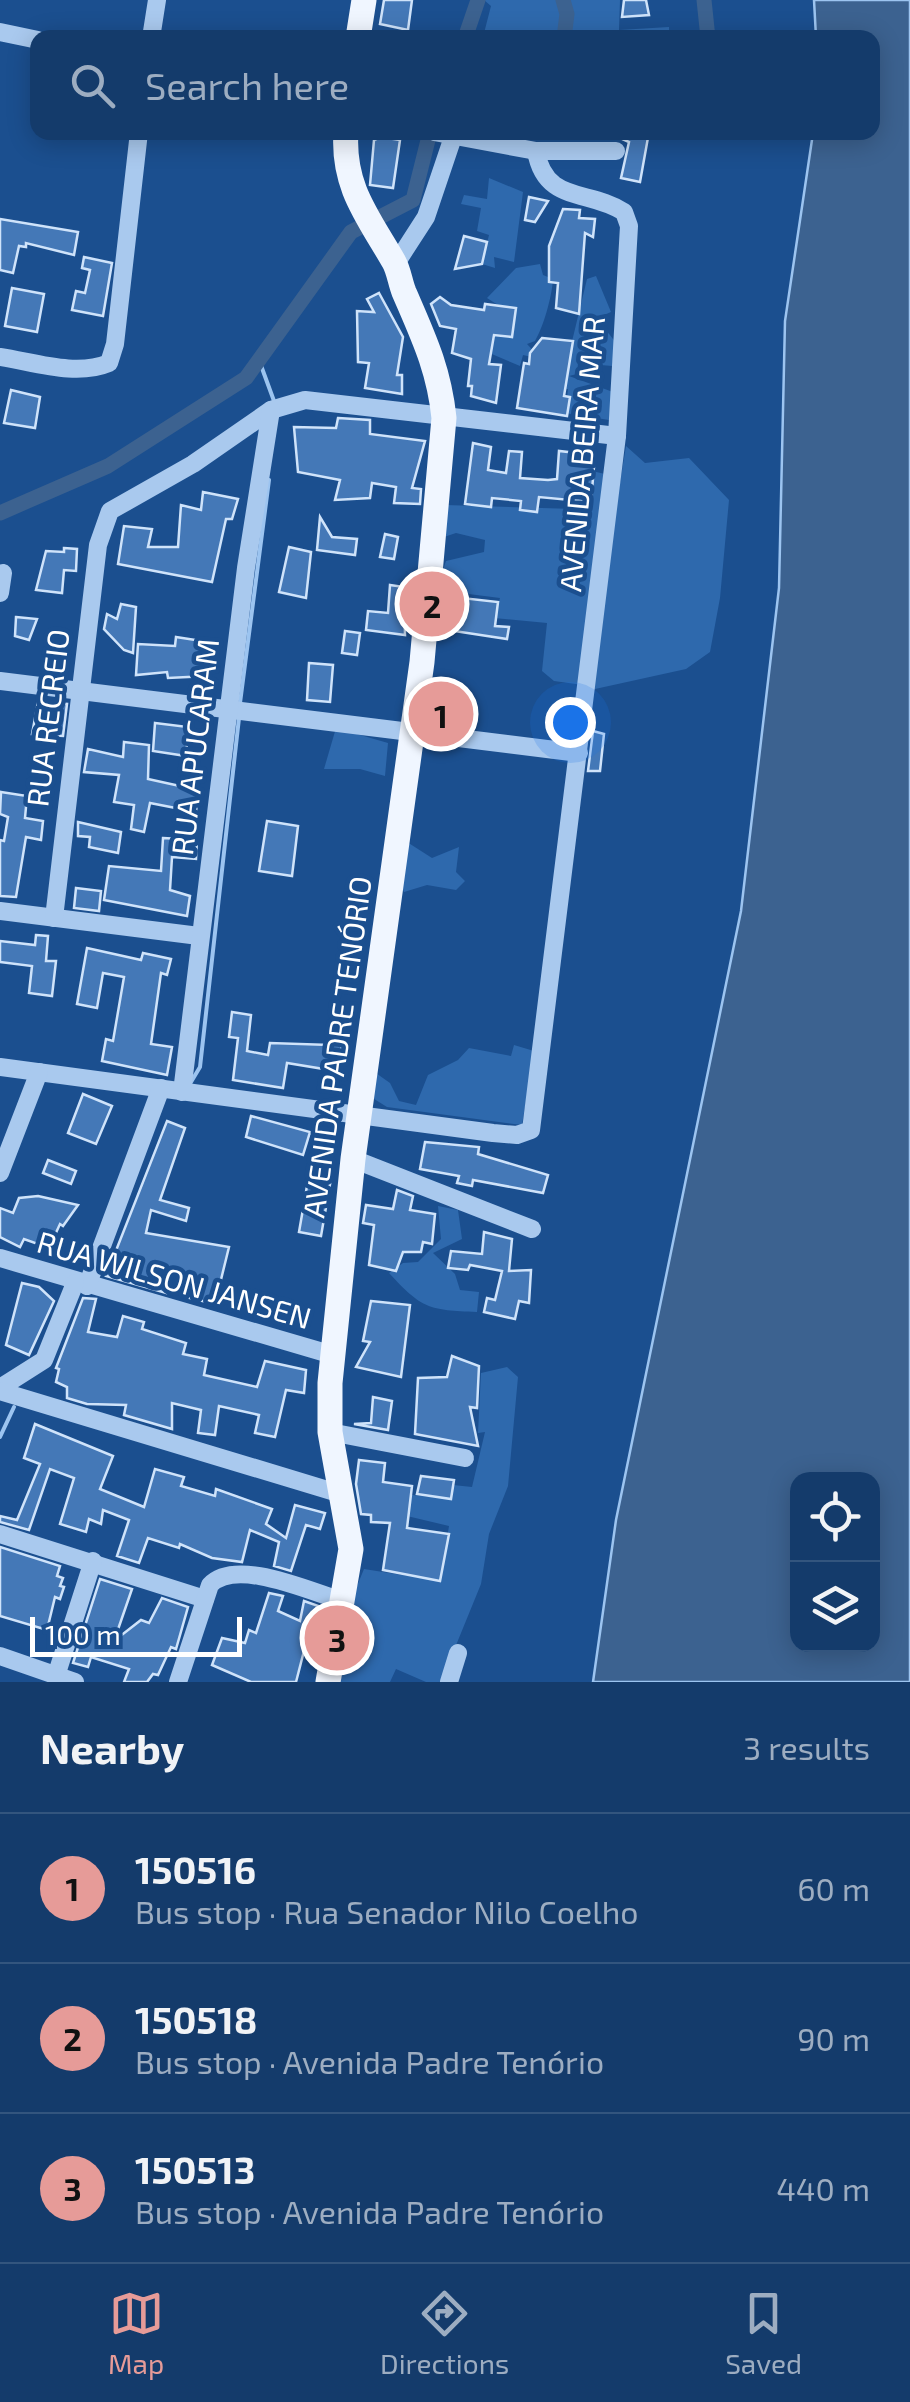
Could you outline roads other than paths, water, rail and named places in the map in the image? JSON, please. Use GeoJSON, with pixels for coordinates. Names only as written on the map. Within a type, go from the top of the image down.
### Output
{"type":"FeatureCollection","features":[{"type":"Feature","properties":{"kind":"main road"},"geometry":{"type":"LineString","coordinates":[[359,30],[364,0]]}},
{"type":"Feature","properties":{"kind":"main road","name":"AVENIDA PADRE TENÓRIO"},"geometry":{"type":"LineString","coordinates":[[328,1682],[345,1602],[351,1549],[330,1432],[333,1355],[353,1159],[412,732],[444,418],[435,360],[388,254],[354,196],[346,140]]}},
{"type":"Feature","properties":{"kind":"street"},"geometry":{"type":"LineString","coordinates":[[152,30],[156,0]]}},
{"type":"Feature","properties":{"kind":"street"},"geometry":{"type":"LineString","coordinates":[[0,33],[30,39]]}},
{"type":"Feature","properties":{"kind":"street"},"geometry":{"type":"LineString","coordinates":[[0,357],[93,370],[109,362],[116,344],[139,140]]}},
{"type":"Feature","properties":{"kind":"street"},"geometry":{"type":"LineString","coordinates":[[388,254],[426,217],[443,140]]}},
{"type":"Feature","properties":{"kind":"street"},"geometry":{"type":"LineString","coordinates":[[476,140],[536,151],[616,151]]}},
{"type":"Feature","properties":{"kind":"street","name":"AVENIDA BEIRA MAR"},"geometry":{"type":"LineString","coordinates":[[360,1114],[517,1136],[531,1130],[617,436],[629,226],[624,212],[614,205],[576,196],[549,182],[539,170],[536,151]]}},
{"type":"Feature","properties":{"kind":"street"},"geometry":{"type":"LineString","coordinates":[[271,410],[305,400],[617,436]]}},
{"type":"Feature","properties":{"kind":"street","name":"RUA RECREIO"},"geometry":{"type":"LineString","coordinates":[[54,918],[102,524],[110,511],[193,464],[271,410]]}},
{"type":"Feature","properties":{"kind":"street","name":"RUA APUCARAM"},"geometry":{"type":"LineString","coordinates":[[182,1092],[199,936],[271,410]]}},
{"type":"Feature","properties":{"kind":"street"},"geometry":{"type":"LineString","coordinates":[[0,594],[3,573]]}},
{"type":"Feature","properties":{"kind":"street"},"geometry":{"type":"LineString","coordinates":[[0,681],[579,752]]}},
{"type":"Feature","properties":{"kind":"street"},"geometry":{"type":"LineString","coordinates":[[0,910],[199,936]]}},
{"type":"Feature","properties":{"kind":"street"},"geometry":{"type":"LineString","coordinates":[[0,1067],[360,1114]]}},
{"type":"Feature","properties":{"kind":"street"},"geometry":{"type":"LineString","coordinates":[[0,1173],[39,1072]]}},
{"type":"Feature","properties":{"kind":"street"},"geometry":{"type":"LineString","coordinates":[[0,1389],[44,1360],[81,1285],[161,1088]]}},
{"type":"Feature","properties":{"kind":"street"},"geometry":{"type":"LineString","coordinates":[[353,1159],[532,1229]]}},
{"type":"Feature","properties":{"kind":"street","name":"RUA WILSON JANSEN"},"geometry":{"type":"LineString","coordinates":[[0,1258],[81,1285],[333,1355]]}},
{"type":"Feature","properties":{"kind":"street"},"geometry":{"type":"LineString","coordinates":[[0,1389],[340,1494]]}},
{"type":"Feature","properties":{"kind":"street"},"geometry":{"type":"LineString","coordinates":[[330,1432],[465,1458]]}},
{"type":"Feature","properties":{"kind":"street"},"geometry":{"type":"LineString","coordinates":[[0,1534],[205,1599]]}},
{"type":"Feature","properties":{"kind":"street"},"geometry":{"type":"LineString","coordinates":[[51,1677],[93,1561]]}},
{"type":"Feature","properties":{"kind":"street"},"geometry":{"type":"LineString","coordinates":[[178,1682],[205,1599],[218,1576],[231,1571],[345,1602]]}},
{"type":"Feature","properties":{"kind":"street"},"geometry":{"type":"LineString","coordinates":[[449,1682],[458,1653]]}},
{"type":"Feature","properties":{"kind":"street"},"geometry":{"type":"LineString","coordinates":[[0,1656],[51,1677],[75,1682]]}},
{"type":"Feature","properties":{"kind":"waterway"},"geometry":{"type":"LineString","coordinates":[[468,30],[478,0]]}},
{"type":"Feature","properties":{"kind":"waterway"},"geometry":{"type":"LineString","coordinates":[[563,0],[567,14],[565,30]]}},
{"type":"Feature","properties":{"kind":"waterway"},"geometry":{"type":"LineString","coordinates":[[704,0],[707,30]]}},
{"type":"Feature","properties":{"kind":"waterway"},"geometry":{"type":"LineString","coordinates":[[0,513],[108,466],[246,378],[351,232],[413,200],[428,140]]}},
{"type":"Feature","properties":{"kind":"waterway"},"geometry":{"type":"LineString","coordinates":[[259,360],[274,401]]}},
{"type":"Feature","properties":{"kind":"waterway"},"geometry":{"type":"LineString","coordinates":[[240,703],[269,480]]}},
{"type":"Feature","properties":{"kind":"waterway"},"geometry":{"type":"LineString","coordinates":[[188,1087],[200,1067],[239,718]]}},
{"type":"Feature","properties":{"kind":"waterway"},"geometry":{"type":"LineString","coordinates":[[0,1437],[14,1407]]}},
{"type":"Feature","properties":{"kind":"place","name":"150518"},"geometry":{"type":"Point","coordinates":[432,604]}},
{"type":"Feature","properties":{"kind":"place","name":"150516"},"geometry":{"type":"Point","coordinates":[441,714]}},
{"type":"Feature","properties":{"kind":"place","name":"150513"},"geometry":{"type":"Point","coordinates":[337,1638]}}]}
